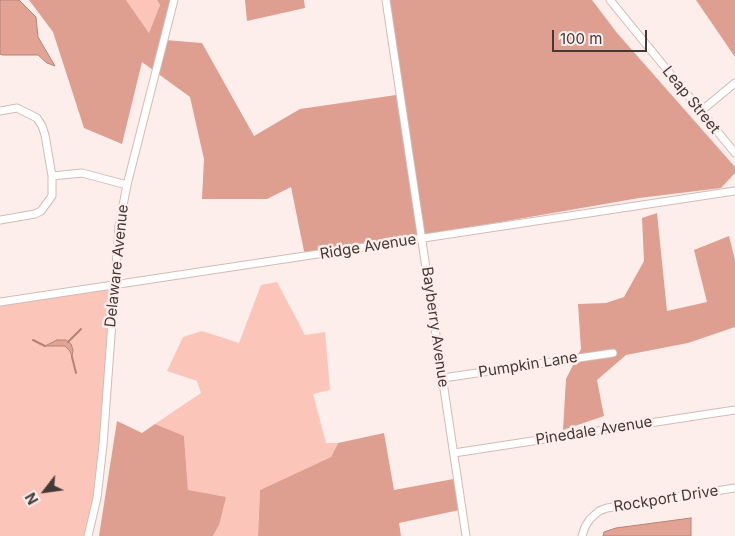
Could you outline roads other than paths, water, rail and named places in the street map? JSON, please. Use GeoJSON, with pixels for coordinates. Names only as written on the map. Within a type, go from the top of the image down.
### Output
{"type":"FeatureCollection","features":[{"type":"Feature","properties":{"kind":"street","name":"Delaware Avenue"},"geometry":{"type":"LineString","coordinates":[[88,536],[97,498],[103,445],[118,226],[174,0]]}},
{"type":"Feature","properties":{"kind":"street","name":"Bayberry Avenue"},"geometry":{"type":"LineString","coordinates":[[386,0],[466,536]]}},
{"type":"Feature","properties":{"kind":"street","name":"Leap Street"},"geometry":{"type":"LineString","coordinates":[[610,0],[735,152]]}},
{"type":"Feature","properties":{"kind":"street"},"geometry":{"type":"LineString","coordinates":[[701,111],[735,83]]}},
{"type":"Feature","properties":{"kind":"street"},"geometry":{"type":"LineString","coordinates":[[0,111],[18,108],[37,118],[45,135],[52,176],[52,196],[41,211],[35,214],[0,220]]}},
{"type":"Feature","properties":{"kind":"street"},"geometry":{"type":"LineString","coordinates":[[52,176],[82,173],[127,185]]}},
{"type":"Feature","properties":{"kind":"street","name":"Ridge Avenue"},"geometry":{"type":"LineString","coordinates":[[0,302],[735,191]]}},
{"type":"Feature","properties":{"kind":"street","name":"Pumpkin Lane"},"geometry":{"type":"LineString","coordinates":[[443,378],[613,353]]}},
{"type":"Feature","properties":{"kind":"street","name":"Pinedale Avenue"},"geometry":{"type":"LineString","coordinates":[[454,453],[735,410]]}},
{"type":"Feature","properties":{"kind":"street","name":"Rockport Drive"},"geometry":{"type":"LineString","coordinates":[[582,536],[584,527],[590,519],[599,511],[607,508],[735,488]]}},
{"type":"Feature","properties":{"kind":"waterway"},"geometry":{"type":"LineString","coordinates":[[68,342],[81,329]]}},
{"type":"Feature","properties":{"kind":"waterway"},"geometry":{"type":"LineString","coordinates":[[33,340],[45,346]]}},
{"type":"Feature","properties":{"kind":"waterway"},"geometry":{"type":"LineString","coordinates":[[72,357],[76,373]]}}]}
